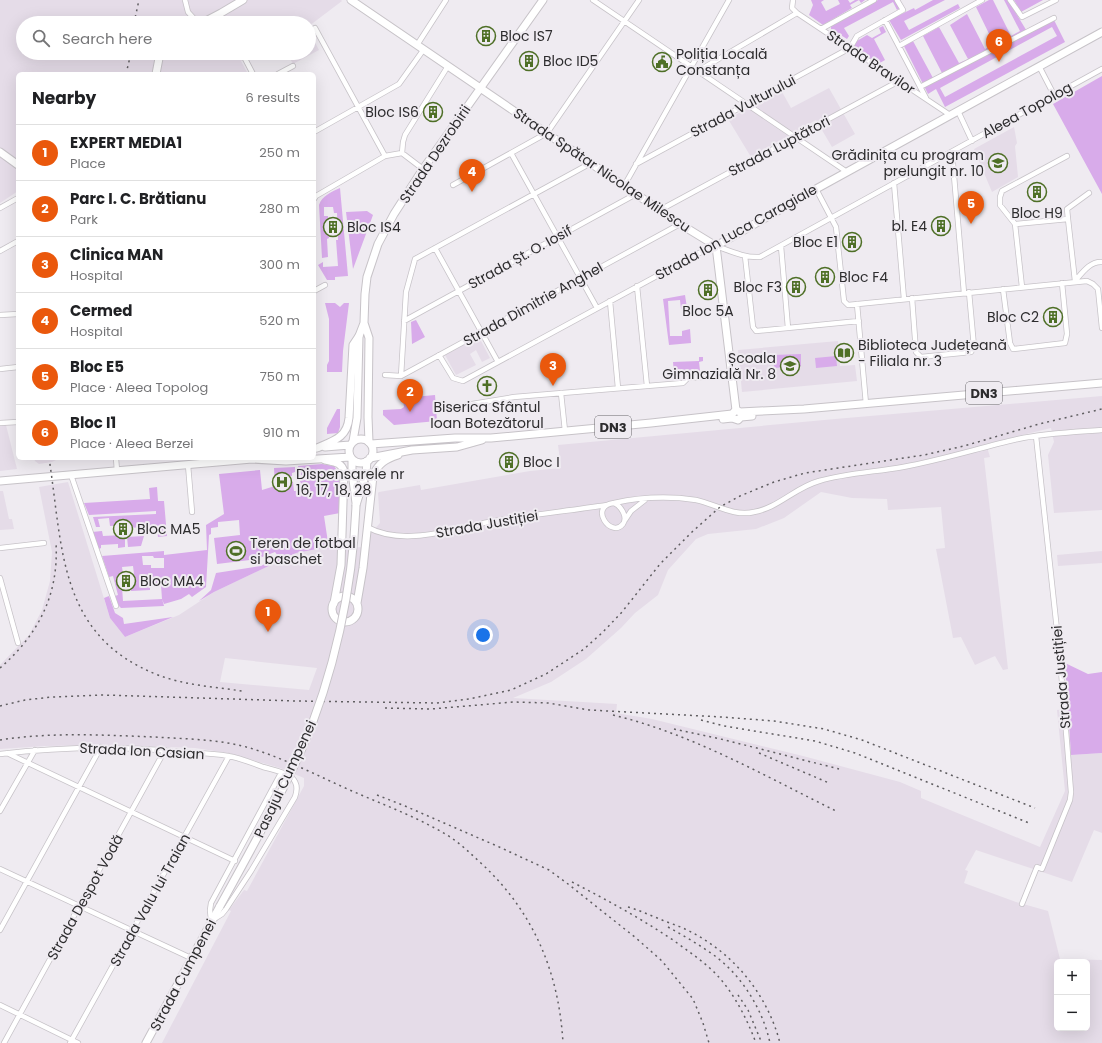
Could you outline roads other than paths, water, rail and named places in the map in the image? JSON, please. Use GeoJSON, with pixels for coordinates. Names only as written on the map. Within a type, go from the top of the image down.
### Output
{"type":"FeatureCollection","features":[{"type":"Feature","properties":{"kind":"main road"},"geometry":{"type":"LineString","coordinates":[[215,16],[243,0]]}},
{"type":"Feature","properties":{"kind":"main road","name":"Strada Spătar Nicolae Milescu"},"geometry":{"type":"LineString","coordinates":[[351,0],[680,224],[716,246]]}},
{"type":"Feature","properties":{"kind":"main road","name":"Strada Dezrobirii"},"geometry":{"type":"LineString","coordinates":[[352,443],[357,418],[359,336],[364,323],[367,277],[378,244],[394,214],[424,169],[543,0]]}},
{"type":"Feature","properties":{"kind":"main road","name":"Strada Ion Luca Caragiale"},"geometry":{"type":"LineString","coordinates":[[716,246],[846,172],[1102,32]]}},
{"type":"Feature","properties":{"kind":"main road"},"geometry":{"type":"LineString","coordinates":[[156,72],[159,60]]}},
{"type":"Feature","properties":{"kind":"main road"},"geometry":{"type":"LineString","coordinates":[[0,152],[16,164]]}},
{"type":"Feature","properties":{"kind":"main road"},"geometry":{"type":"LineString","coordinates":[[716,246],[736,414]]}},
{"type":"Feature","properties":{"kind":"main road","name":"Strada Dezrobirii"},"geometry":{"type":"LineString","coordinates":[[364,323],[369,338],[368,417],[370,443]]}},
{"type":"Feature","properties":{"kind":"main road"},"geometry":{"type":"LineString","coordinates":[[316,448],[339,437],[347,428],[349,418],[353,345],[359,336]]}},
{"type":"Feature","properties":{"kind":"main road","name":"DN3"},"geometry":{"type":"LineString","coordinates":[[316,448],[352,443],[361,438],[370,443],[455,438],[491,438],[736,414],[1102,383]]}},
{"type":"Feature","properties":{"kind":"main road","name":"DN3"},"geometry":{"type":"LineString","coordinates":[[661,422],[707,420],[736,414],[764,414],[804,409]]}},
{"type":"Feature","properties":{"kind":"main road"},"geometry":{"type":"LineString","coordinates":[[707,420],[737,423],[764,414]]}},
{"type":"Feature","properties":{"kind":"main road","name":"DN3"},"geometry":{"type":"LineString","coordinates":[[318,459],[351,458],[360,462],[412,450],[457,447],[491,438]]}},
{"type":"Feature","properties":{"kind":"main road"},"geometry":{"type":"LineString","coordinates":[[352,443],[349,452],[356,505]]}},
{"type":"Feature","properties":{"kind":"main road"},"geometry":{"type":"LineString","coordinates":[[356,505],[369,460],[373,452],[370,443]]}},
{"type":"Feature","properties":{"kind":"main road"},"geometry":{"type":"LineString","coordinates":[[318,459],[335,462],[342,467],[344,472],[341,565],[332,607],[335,618],[343,622],[349,622],[355,618],[358,611],[357,603],[372,480],[376,468],[387,459],[412,450]]}},
{"type":"Feature","properties":{"kind":"main road","name":"DN3"},"geometry":{"type":"LineString","coordinates":[[0,481],[188,465],[221,460]]}},
{"type":"Feature","properties":{"kind":"main road","name":"DN3"},"geometry":{"type":"LineString","coordinates":[[270,460],[302,460]]}},
{"type":"Feature","properties":{"kind":"main road"},"geometry":{"type":"LineString","coordinates":[[344,493],[352,472]]}},
{"type":"Feature","properties":{"kind":"main road"},"geometry":{"type":"LineString","coordinates":[[363,484],[365,504],[368,514]]}},
{"type":"Feature","properties":{"kind":"main road","name":"Pasajul Cumpenei"},"geometry":{"type":"LineString","coordinates":[[220,906],[288,779],[311,727],[326,683],[348,587],[352,563],[356,505]]}},
{"type":"Feature","properties":{"kind":"main road"},"geometry":{"type":"LineString","coordinates":[[334,603],[339,598],[347,596],[357,603]]}},
{"type":"Feature","properties":{"kind":"main road","name":"Strada Cumpenei"},"geometry":{"type":"LineString","coordinates":[[146,1043],[220,906]]}},
{"type":"Feature","properties":{"kind":"street"},"geometry":{"type":"LineString","coordinates":[[185,0],[188,12],[192,16]]}},
{"type":"Feature","properties":{"kind":"street"},"geometry":{"type":"LineString","coordinates":[[417,45],[446,0]]}},
{"type":"Feature","properties":{"kind":"street"},"geometry":{"type":"LineString","coordinates":[[593,0],[846,172]]}},
{"type":"Feature","properties":{"kind":"street"},"geometry":{"type":"LineString","coordinates":[[453,185],[547,133],[639,0]]}},
{"type":"Feature","properties":{"kind":"street"},"geometry":{"type":"LineString","coordinates":[[624,186],[729,0]]}},
{"type":"Feature","properties":{"kind":"street","name":"Strada Bravilor"},"geometry":{"type":"LineString","coordinates":[[794,0],[792,8],[797,13],[950,115]]}},
{"type":"Feature","properties":{"kind":"street"},"geometry":{"type":"LineString","coordinates":[[821,29],[874,0]]}},
{"type":"Feature","properties":{"kind":"street"},"geometry":{"type":"LineString","coordinates":[[850,48],[856,36],[903,10],[897,0]]}},
{"type":"Feature","properties":{"kind":"street"},"geometry":{"type":"LineString","coordinates":[[899,46],[982,0]]}},
{"type":"Feature","properties":{"kind":"street"},"geometry":{"type":"LineString","coordinates":[[1010,0],[1022,17],[1056,0]]}},
{"type":"Feature","properties":{"kind":"street"},"geometry":{"type":"LineString","coordinates":[[698,71],[797,13]]}},
{"type":"Feature","properties":{"kind":"street"},"geometry":{"type":"LineString","coordinates":[[920,87],[1054,18]]}},
{"type":"Feature","properties":{"kind":"street"},"geometry":{"type":"LineString","coordinates":[[885,20],[927,100]]}},
{"type":"Feature","properties":{"kind":"street"},"geometry":{"type":"LineString","coordinates":[[316,30],[385,156]]}},
{"type":"Feature","properties":{"kind":"street","name":"Strada Vulturului"},"geometry":{"type":"LineString","coordinates":[[636,164],[850,48]]}},
{"type":"Feature","properties":{"kind":"street"},"geometry":{"type":"LineString","coordinates":[[316,131],[359,108],[399,84],[424,49]]}},
{"type":"Feature","properties":{"kind":"street"},"geometry":{"type":"LineString","coordinates":[[246,60],[252,72]]}},
{"type":"Feature","properties":{"kind":"street"},"geometry":{"type":"LineString","coordinates":[[282,72],[293,66]]}},
{"type":"Feature","properties":{"kind":"street"},"geometry":{"type":"LineString","coordinates":[[402,153],[405,135],[448,66]]}},
{"type":"Feature","properties":{"kind":"street"},"geometry":{"type":"LineString","coordinates":[[1039,66],[1054,95]]}},
{"type":"Feature","properties":{"kind":"street","name":"Aleea Topolog"},"geometry":{"type":"LineString","coordinates":[[716,246],[753,258],[760,257],[1102,69]]}},
{"type":"Feature","properties":{"kind":"street","name":"Strada Luptători"},"geometry":{"type":"LineString","coordinates":[[660,210],[899,81]]}},
{"type":"Feature","properties":{"kind":"street"},"geometry":{"type":"LineString","coordinates":[[958,111],[972,141]]}},
{"type":"Feature","properties":{"kind":"street"},"geometry":{"type":"LineString","coordinates":[[912,298],[916,352],[921,357],[971,352],[974,347],[952,152]]}},
{"type":"Feature","properties":{"kind":"street"},"geometry":{"type":"LineString","coordinates":[[316,195],[385,156],[402,153],[424,169]]}},
{"type":"Feature","properties":{"kind":"street"},"geometry":{"type":"LineString","coordinates":[[511,153],[597,308]]}},
{"type":"Feature","properties":{"kind":"street"},"geometry":{"type":"LineString","coordinates":[[1022,287],[1015,224],[1000,205],[1002,191],[1067,156]]}},
{"type":"Feature","properties":{"kind":"street"},"geometry":{"type":"LineString","coordinates":[[385,375],[401,376],[406,292],[415,259],[591,163]]}},
{"type":"Feature","properties":{"kind":"street"},"geometry":{"type":"LineString","coordinates":[[894,183],[904,299]]}},
{"type":"Feature","properties":{"kind":"street"},"geometry":{"type":"LineString","coordinates":[[816,189],[836,227],[844,301],[848,305],[1087,281],[1098,289],[1102,328]]}},
{"type":"Feature","properties":{"kind":"street"},"geometry":{"type":"LineString","coordinates":[[1076,281],[1067,209],[1089,193]]}},
{"type":"Feature","properties":{"kind":"street","name":"Strada Șt. O. Iosif"},"geometry":{"type":"LineString","coordinates":[[404,321],[636,194]]}},
{"type":"Feature","properties":{"kind":"street"},"geometry":{"type":"LineString","coordinates":[[0,208],[16,199]]}},
{"type":"Feature","properties":{"kind":"street"},"geometry":{"type":"LineString","coordinates":[[1015,224],[1068,219]]}},
{"type":"Feature","properties":{"kind":"street","name":"Strada Dimitrie Anghel"},"geometry":{"type":"LineString","coordinates":[[401,376],[680,224]]}},
{"type":"Feature","properties":{"kind":"street"},"geometry":{"type":"LineString","coordinates":[[0,251],[16,242]]}},
{"type":"Feature","properties":{"kind":"street","name":"Strada Ion Luca Caragiale"},"geometry":{"type":"LineString","coordinates":[[439,355],[453,378],[463,381],[637,286],[701,252],[716,246]]}},
{"type":"Feature","properties":{"kind":"street"},"geometry":{"type":"LineString","coordinates":[[781,246],[788,328]]}},
{"type":"Feature","properties":{"kind":"street"},"geometry":{"type":"LineString","coordinates":[[435,248],[498,362]]}},
{"type":"Feature","properties":{"kind":"street"},"geometry":{"type":"LineString","coordinates":[[745,256],[753,327],[756,331],[859,321]]}},
{"type":"Feature","properties":{"kind":"street"},"geometry":{"type":"LineString","coordinates":[[1076,281],[1085,269],[1097,262],[1102,262]]}},
{"type":"Feature","properties":{"kind":"street"},"geometry":{"type":"LineString","coordinates":[[1004,289],[1010,343],[1014,349],[1065,343],[1067,334],[1062,283]]}},
{"type":"Feature","properties":{"kind":"street"},"geometry":{"type":"LineString","coordinates":[[316,290],[325,285]]}},
{"type":"Feature","properties":{"kind":"street"},"geometry":{"type":"LineString","coordinates":[[637,286],[647,386]]}},
{"type":"Feature","properties":{"kind":"street"},"geometry":{"type":"LineString","coordinates":[[610,301],[618,388]]}},
{"type":"Feature","properties":{"kind":"street"},"geometry":{"type":"LineString","coordinates":[[857,304],[866,404]]}},
{"type":"Feature","properties":{"kind":"street"},"geometry":{"type":"LineString","coordinates":[[0,315],[16,314]]}},
{"type":"Feature","properties":{"kind":"street"},"geometry":{"type":"LineString","coordinates":[[0,369],[16,367]]}},
{"type":"Feature","properties":{"kind":"street"},"geometry":{"type":"LineString","coordinates":[[466,405],[514,397],[683,383],[688,378],[732,375]]}},
{"type":"Feature","properties":{"kind":"street"},"geometry":{"type":"LineString","coordinates":[[562,393],[565,431]]}},
{"type":"Feature","properties":{"kind":"street"},"geometry":{"type":"LineString","coordinates":[[0,423],[16,422]]}},
{"type":"Feature","properties":{"kind":"street"},"geometry":{"type":"LineString","coordinates":[[646,499],[631,511],[622,525],[615,528],[608,526],[602,512],[607,505],[614,503],[646,499],[659,498],[684,499],[706,503],[742,514],[753,513],[763,510],[817,481],[903,467],[1036,436],[1102,430]]}},
{"type":"Feature","properties":{"kind":"street","name":"Strada Justiției"},"geometry":{"type":"LineString","coordinates":[[1022,904],[1037,868],[1042,869],[1070,800],[1071,792],[1060,658],[1036,436]]}},
{"type":"Feature","properties":{"kind":"street"},"geometry":{"type":"LineString","coordinates":[[116,460],[117,471]]}},
{"type":"Feature","properties":{"kind":"street"},"geometry":{"type":"LineString","coordinates":[[188,465],[192,512]]}},
{"type":"Feature","properties":{"kind":"street"},"geometry":{"type":"LineString","coordinates":[[71,475],[116,606]]}},
{"type":"Feature","properties":{"kind":"street"},"geometry":{"type":"LineString","coordinates":[[614,503],[623,511],[625,517],[624,523]]}},
{"type":"Feature","properties":{"kind":"street","name":"Strada Justiției"},"geometry":{"type":"LineString","coordinates":[[367,527],[382,533],[408,536],[434,534],[489,522],[607,505]]}},
{"type":"Feature","properties":{"kind":"street"},"geometry":{"type":"LineString","coordinates":[[0,548],[44,543]]}},
{"type":"Feature","properties":{"kind":"street"},"geometry":{"type":"LineString","coordinates":[[0,578],[18,643]]}},
{"type":"Feature","properties":{"kind":"street"},"geometry":{"type":"LineString","coordinates":[[0,930],[101,747]]}},
{"type":"Feature","properties":{"kind":"street","name":"Strada Ion Casian"},"geometry":{"type":"LineString","coordinates":[[0,754],[34,750],[101,747],[165,750],[229,756],[292,777],[296,781],[297,785],[295,796],[251,871],[226,909],[222,914],[211,921]]}},
{"type":"Feature","properties":{"kind":"street"},"geometry":{"type":"LineString","coordinates":[[0,812],[34,750]]}},
{"type":"Feature","properties":{"kind":"street","name":"Strada Despot Vodă"},"geometry":{"type":"LineString","coordinates":[[4,1043],[165,750]]}},
{"type":"Feature","properties":{"kind":"street"},"geometry":{"type":"LineString","coordinates":[[6,753],[235,861]]}},
{"type":"Feature","properties":{"kind":"street","name":"Strada Valu lui Traian"},"geometry":{"type":"LineString","coordinates":[[71,1042],[229,756]]}},
{"type":"Feature","properties":{"kind":"street"},"geometry":{"type":"LineString","coordinates":[[211,921],[211,903],[282,773]]}},
{"type":"Feature","properties":{"kind":"street"},"geometry":{"type":"LineString","coordinates":[[0,869],[191,958]]}},
{"type":"Feature","properties":{"kind":"street"},"geometry":{"type":"LineString","coordinates":[[0,1005],[71,1042],[78,1043]]}},
{"type":"Feature","properties":{"kind":"railway"},"geometry":{"type":"LineString","coordinates":[[136,16],[139,0]]}},
{"type":"Feature","properties":{"kind":"railway"},"geometry":{"type":"LineString","coordinates":[[126,72],[129,60]]}},
{"type":"Feature","properties":{"kind":"railway"},"geometry":{"type":"LineString","coordinates":[[0,706],[25,700],[52,697],[103,695],[297,701],[436,703],[469,699],[511,690],[546,674],[584,649],[622,612],[660,564],[692,532],[720,507],[740,496],[774,482],[805,473],[924,455],[964,446],[1039,424],[1102,409]]}},
{"type":"Feature","properties":{"kind":"railway"},"geometry":{"type":"LineString","coordinates":[[49,460],[63,556],[71,586],[83,613],[101,637],[125,658],[158,675],[189,683],[242,691]]}},
{"type":"Feature","properties":{"kind":"railway"},"geometry":{"type":"LineString","coordinates":[[0,668],[25,642],[43,613],[50,597],[54,580],[56,543]]}},
{"type":"Feature","properties":{"kind":"railway"},"geometry":{"type":"LineString","coordinates":[[385,708],[431,709],[514,702],[548,703],[589,710],[774,721],[824,729],[862,740],[1035,808]]}},
{"type":"Feature","properties":{"kind":"railway"},"geometry":{"type":"LineString","coordinates":[[613,715],[642,723],[699,744],[836,811]]}},
{"type":"Feature","properties":{"kind":"railway"},"geometry":{"type":"LineString","coordinates":[[701,720],[724,726],[815,741],[855,753],[1029,823]]}},
{"type":"Feature","properties":{"kind":"railway"},"geometry":{"type":"LineString","coordinates":[[674,729],[725,740],[839,769]]}},
{"type":"Feature","properties":{"kind":"railway"},"geometry":{"type":"LineString","coordinates":[[0,740],[38,736],[96,735],[190,739],[238,745],[263,752],[289,762],[436,829],[447,835],[483,865],[501,884],[530,924],[541,946],[556,992],[561,1017],[563,1043]]}},
{"type":"Feature","properties":{"kind":"railway"},"geometry":{"type":"LineString","coordinates":[[759,753],[829,783]]}},
{"type":"Feature","properties":{"kind":"railway"},"geometry":{"type":"LineString","coordinates":[[377,795],[497,846],[549,870],[568,884],[636,938],[662,961],[693,999],[709,1043]]}},
{"type":"Feature","properties":{"kind":"railway"},"geometry":{"type":"LineString","coordinates":[[572,882],[611,902],[648,924],[673,940],[706,965],[723,981],[729,989],[744,1016],[756,1043]]}},
{"type":"Feature","properties":{"kind":"railway"},"geometry":{"type":"LineString","coordinates":[[628,907],[685,929],[718,949],[732,962],[757,991],[774,1025],[780,1043]]}},
{"type":"Feature","properties":{"kind":"railway"},"geometry":{"type":"LineString","coordinates":[[668,927],[715,956],[734,973],[757,1006],[770,1043]]}},
{"type":"Feature","properties":{"kind":"railway"},"geometry":{"type":"LineString","coordinates":[[738,995],[748,1010],[761,1041]]}},
{"type":"Feature","properties":{"kind":"place","name":"Bloc IS7"},"geometry":{"type":"Point","coordinates":[486,36]}},
{"type":"Feature","properties":{"kind":"place","name":"Bloc ID5"},"geometry":{"type":"Point","coordinates":[529,61]}},
{"type":"Feature","properties":{"kind":"place","name":"Poliția Locală Constanța"},"geometry":{"type":"Point","coordinates":[662,62]}},
{"type":"Feature","properties":{"kind":"place","name":"Bloc I1"},"geometry":{"type":"Point","coordinates":[999,62]}},
{"type":"Feature","properties":{"kind":"place","name":"Bloc IS6"},"geometry":{"type":"Point","coordinates":[433,112]}},
{"type":"Feature","properties":{"kind":"place","name":"Grădinița cu program prelungit nr. 10"},"geometry":{"type":"Point","coordinates":[998,163]}},
{"type":"Feature","properties":{"kind":"place","name":"Cermed"},"geometry":{"type":"Point","coordinates":[472,192]}},
{"type":"Feature","properties":{"kind":"place","name":"Bloc H9"},"geometry":{"type":"Point","coordinates":[1037,192]}},
{"type":"Feature","properties":{"kind":"place","name":"Bloc E5"},"geometry":{"type":"Point","coordinates":[971,224]}},
{"type":"Feature","properties":{"kind":"place","name":"bl. E4"},"geometry":{"type":"Point","coordinates":[941,226]}},
{"type":"Feature","properties":{"kind":"place","name":"Bloc IS4"},"geometry":{"type":"Point","coordinates":[333,227]}},
{"type":"Feature","properties":{"kind":"place","name":"Bloc E1"},"geometry":{"type":"Point","coordinates":[852,242]}},
{"type":"Feature","properties":{"kind":"place","name":"Bloc F4"},"geometry":{"type":"Point","coordinates":[825,277]}},
{"type":"Feature","properties":{"kind":"place","name":"Bloc F3"},"geometry":{"type":"Point","coordinates":[796,287]}},
{"type":"Feature","properties":{"kind":"place","name":"Bloc 5A"},"geometry":{"type":"Point","coordinates":[708,290]}},
{"type":"Feature","properties":{"kind":"place","name":"Bloc C2"},"geometry":{"type":"Point","coordinates":[1053,317]}},
{"type":"Feature","properties":{"kind":"place","name":"Biblioteca Județeană - Filiala nr. 3"},"geometry":{"type":"Point","coordinates":[844,353]}},
{"type":"Feature","properties":{"kind":"place","name":"Școala Gimnazială Nr. 8"},"geometry":{"type":"Point","coordinates":[790,366]}},
{"type":"Feature","properties":{"kind":"place","name":"Biserica Sfântul Ioan Botezătorul"},"geometry":{"type":"Point","coordinates":[487,386]}},
{"type":"Feature","properties":{"kind":"place","name":"Clinica MAN"},"geometry":{"type":"Point","coordinates":[553,386]}},
{"type":"Feature","properties":{"kind":"place","name":"Parc I. C. Brătianu"},"geometry":{"type":"Point","coordinates":[410,412]}},
{"type":"Feature","properties":{"kind":"place","name":"Bloc I"},"geometry":{"type":"Point","coordinates":[509,462]}},
{"type":"Feature","properties":{"kind":"place","name":"Dispensarele nr 16, 17, 18, 28"},"geometry":{"type":"Point","coordinates":[282,482]}},
{"type":"Feature","properties":{"kind":"place","name":"Bloc MA5"},"geometry":{"type":"Point","coordinates":[123,529]}},
{"type":"Feature","properties":{"kind":"place","name":"Teren de fotbal si baschet"},"geometry":{"type":"Point","coordinates":[236,551]}},
{"type":"Feature","properties":{"kind":"place","name":"Bloc MA4"},"geometry":{"type":"Point","coordinates":[126,581]}},
{"type":"Feature","properties":{"kind":"place","name":"EXPERT MEDIA1"},"geometry":{"type":"Point","coordinates":[268,632]}}]}
